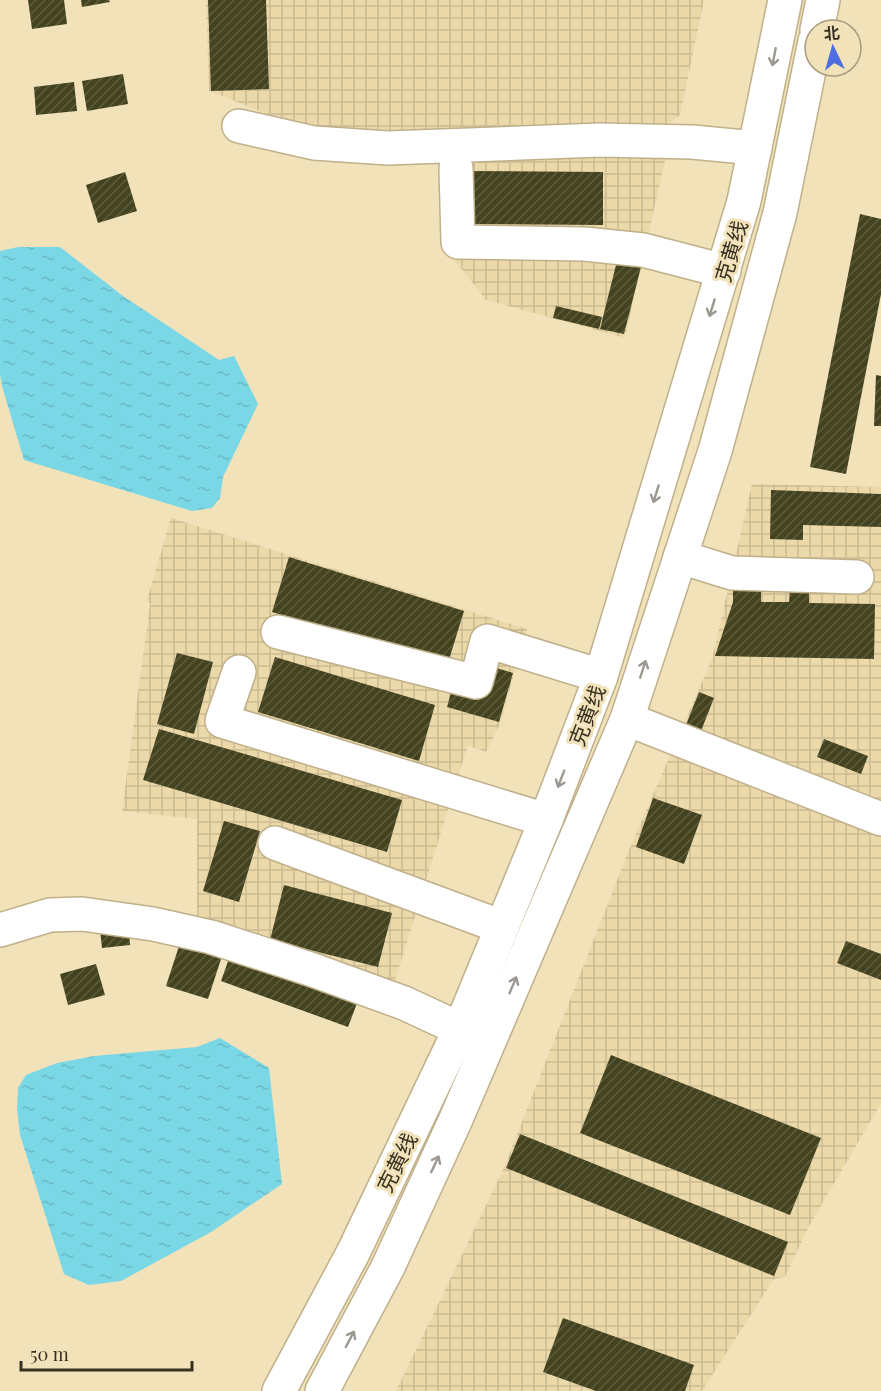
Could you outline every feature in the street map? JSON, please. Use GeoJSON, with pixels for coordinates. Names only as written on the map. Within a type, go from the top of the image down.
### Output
{"type":"FeatureCollection","features":[{"type":"Feature","properties":{"kind":"main road","name":"克黄线"},"geometry":{"type":"LineString","coordinates":[[279,1391],[353,1253],[460,1029],[602,676],[744,201],[785,0]]}},
{"type":"Feature","properties":{"kind":"main road"},"geometry":{"type":"LineString","coordinates":[[819,18],[823,0]]}},
{"type":"Feature","properties":{"kind":"main road","name":"克黄线"},"geometry":{"type":"LineString","coordinates":[[322,1391],[388,1267],[451,1130],[627,719],[715,451],[780,213],[807,78]]}},
{"type":"Feature","properties":{"kind":"main road"},"geometry":{"type":"LineString","coordinates":[[239,126],[314,143],[388,148],[600,140],[692,142],[755,148]]}},
{"type":"Feature","properties":{"kind":"main road"},"geometry":{"type":"LineString","coordinates":[[456,168],[458,242],[584,244],[643,250],[724,270]]}},
{"type":"Feature","properties":{"kind":"main road"},"geometry":{"type":"LineString","coordinates":[[680,557],[732,573],[856,577]]}},
{"type":"Feature","properties":{"kind":"main road"},"geometry":{"type":"LineString","coordinates":[[278,632],[476,682],[487,641],[602,676]]}},
{"type":"Feature","properties":{"kind":"main road"},"geometry":{"type":"LineString","coordinates":[[239,672],[222,721],[546,819]]}},
{"type":"Feature","properties":{"kind":"main road"},"geometry":{"type":"LineString","coordinates":[[627,719],[881,819]]}},
{"type":"Feature","properties":{"kind":"main road"},"geometry":{"type":"LineString","coordinates":[[275,843],[502,927]]}},
{"type":"Feature","properties":{"kind":"main road"},"geometry":{"type":"LineString","coordinates":[[0,930],[50,915],[82,914],[153,924],[211,937],[310,969],[404,1003],[460,1029]]}},
{"type":"Feature","properties":{"kind":"shaded area"},"geometry":{"type":"Polygon","coordinates":[[[206,0],[704,0],[680,115],[661,130],[364,137],[303,128],[209,91],[206,0]]]}},
{"type":"Feature","properties":{"kind":"shaded area"},"geometry":{"type":"Polygon","coordinates":[[[666,156],[625,338],[486,300],[446,249],[446,161],[666,156]]]}},
{"type":"Feature","properties":{"kind":"shaded area"},"geometry":{"type":"Polygon","coordinates":[[[752,484],[881,487],[881,1103],[808,1228],[785,1277],[774,1279],[702,1391],[396,1391],[503,1170],[629,850],[712,659],[752,484]]]}},
{"type":"Feature","properties":{"kind":"shaded area"},"geometry":{"type":"Polygon","coordinates":[[[171,518],[527,629],[500,724],[486,752],[468,745],[394,984],[197,923],[197,819],[122,811],[150,604],[147,600],[171,518]]]}},
{"type":"Feature","properties":{"kind":"water"},"geometry":{"type":"Polygon","coordinates":[[[18,247],[60,247],[123,296],[219,360],[234,356],[258,404],[223,477],[220,498],[212,508],[192,511],[24,460],[0,374],[0,251],[18,247]]]}},
{"type":"Feature","properties":{"kind":"water"},"geometry":{"type":"Polygon","coordinates":[[[220,1038],[269,1068],[282,1184],[211,1232],[121,1281],[89,1285],[64,1274],[20,1135],[17,1109],[18,1088],[26,1075],[57,1063],[94,1056],[197,1047],[220,1038]]]}},
{"type":"Feature","properties":{"kind":"building"},"geometry":{"type":"Polygon","coordinates":[[[28,0],[64,0],[67,24],[32,29],[28,0]]]}},
{"type":"Feature","properties":{"kind":"building"},"geometry":{"type":"Polygon","coordinates":[[[81,0],[109,0],[110,2],[82,7],[81,0]]]}},
{"type":"Feature","properties":{"kind":"building"},"geometry":{"type":"Polygon","coordinates":[[[208,0],[266,0],[269,89],[211,91],[208,0]]]}},
{"type":"Feature","properties":{"kind":"building"},"geometry":{"type":"Polygon","coordinates":[[[123,74],[128,104],[87,111],[82,81],[123,74]]]}},
{"type":"Feature","properties":{"kind":"building"},"geometry":{"type":"Polygon","coordinates":[[[74,82],[77,111],[36,115],[34,87],[74,82]]]}},
{"type":"Feature","properties":{"kind":"building"},"geometry":{"type":"Polygon","coordinates":[[[469,171],[603,172],[603,225],[468,224],[469,171]]]}},
{"type":"Feature","properties":{"kind":"building"},"geometry":{"type":"Polygon","coordinates":[[[125,172],[137,211],[98,223],[86,185],[125,172]]]}},
{"type":"Feature","properties":{"kind":"building"},"geometry":{"type":"Polygon","coordinates":[[[860,214],[881,219],[881,294],[846,474],[810,467],[860,214]]]}},
{"type":"Feature","properties":{"kind":"building"},"geometry":{"type":"Polygon","coordinates":[[[618,257],[642,263],[624,334],[600,329],[618,257]]]}},
{"type":"Feature","properties":{"kind":"building"},"geometry":{"type":"Polygon","coordinates":[[[556,306],[602,317],[599,329],[553,318],[556,306]]]}},
{"type":"Feature","properties":{"kind":"building"},"geometry":{"type":"Polygon","coordinates":[[[876,375],[881,376],[881,426],[874,426],[876,375]]]}},
{"type":"Feature","properties":{"kind":"building"},"geometry":{"type":"Polygon","coordinates":[[[771,490],[881,494],[881,527],[803,525],[803,540],[770,539],[771,490]]]}},
{"type":"Feature","properties":{"kind":"building"},"geometry":{"type":"Polygon","coordinates":[[[289,557],[464,611],[447,666],[272,612],[289,557]]]}},
{"type":"Feature","properties":{"kind":"building"},"geometry":{"type":"Polygon","coordinates":[[[733,584],[761,584],[761,602],[789,602],[790,588],[809,588],[809,603],[875,604],[874,659],[715,656],[733,602],[733,584]]]}},
{"type":"Feature","properties":{"kind":"building"},"geometry":{"type":"Polygon","coordinates":[[[177,653],[213,662],[194,734],[157,724],[177,653]]]}},
{"type":"Feature","properties":{"kind":"building"},"geometry":{"type":"Polygon","coordinates":[[[275,657],[435,705],[419,761],[258,712],[275,657]]]}},
{"type":"Feature","properties":{"kind":"building"},"geometry":{"type":"Polygon","coordinates":[[[493,667],[513,673],[499,722],[447,707],[452,689],[484,698],[493,667]]]}},
{"type":"Feature","properties":{"kind":"building"},"geometry":{"type":"Polygon","coordinates":[[[699,692],[714,698],[699,736],[684,730],[699,692]]]}},
{"type":"Feature","properties":{"kind":"building"},"geometry":{"type":"Polygon","coordinates":[[[159,729],[402,800],[387,852],[143,780],[159,729]]]}},
{"type":"Feature","properties":{"kind":"building"},"geometry":{"type":"Polygon","coordinates":[[[824,739],[868,756],[861,774],[817,757],[824,739]]]}},
{"type":"Feature","properties":{"kind":"building"},"geometry":{"type":"Polygon","coordinates":[[[653,798],[702,815],[684,864],[636,847],[653,798]]]}},
{"type":"Feature","properties":{"kind":"building"},"geometry":{"type":"Polygon","coordinates":[[[224,821],[260,831],[239,902],[203,891],[224,821]]]}},
{"type":"Feature","properties":{"kind":"building"},"geometry":{"type":"Polygon","coordinates":[[[284,885],[392,913],[378,967],[270,940],[284,885]]]}},
{"type":"Feature","properties":{"kind":"building"},"geometry":{"type":"Polygon","coordinates":[[[129,927],[130,945],[102,948],[100,930],[129,927]]]}},
{"type":"Feature","properties":{"kind":"building"},"geometry":{"type":"Polygon","coordinates":[[[846,941],[881,954],[881,980],[837,963],[846,941]]]}},
{"type":"Feature","properties":{"kind":"building"},"geometry":{"type":"Polygon","coordinates":[[[180,943],[222,956],[208,999],[166,986],[180,943]]]}},
{"type":"Feature","properties":{"kind":"building"},"geometry":{"type":"Polygon","coordinates":[[[231,953],[359,998],[348,1027],[221,981],[231,953]]]}},
{"type":"Feature","properties":{"kind":"building"},"geometry":{"type":"Polygon","coordinates":[[[96,964],[105,995],[68,1005],[60,974],[96,964]]]}},
{"type":"Feature","properties":{"kind":"building"},"geometry":{"type":"Polygon","coordinates":[[[611,1055],[821,1138],[790,1215],[580,1133],[611,1055]]]}},
{"type":"Feature","properties":{"kind":"building"},"geometry":{"type":"Polygon","coordinates":[[[520,1134],[788,1242],[774,1276],[506,1168],[520,1134]]]}},
{"type":"Feature","properties":{"kind":"building"},"geometry":{"type":"Polygon","coordinates":[[[563,1318],[694,1365],[685,1391],[596,1391],[543,1372],[563,1318]]]}}]}
